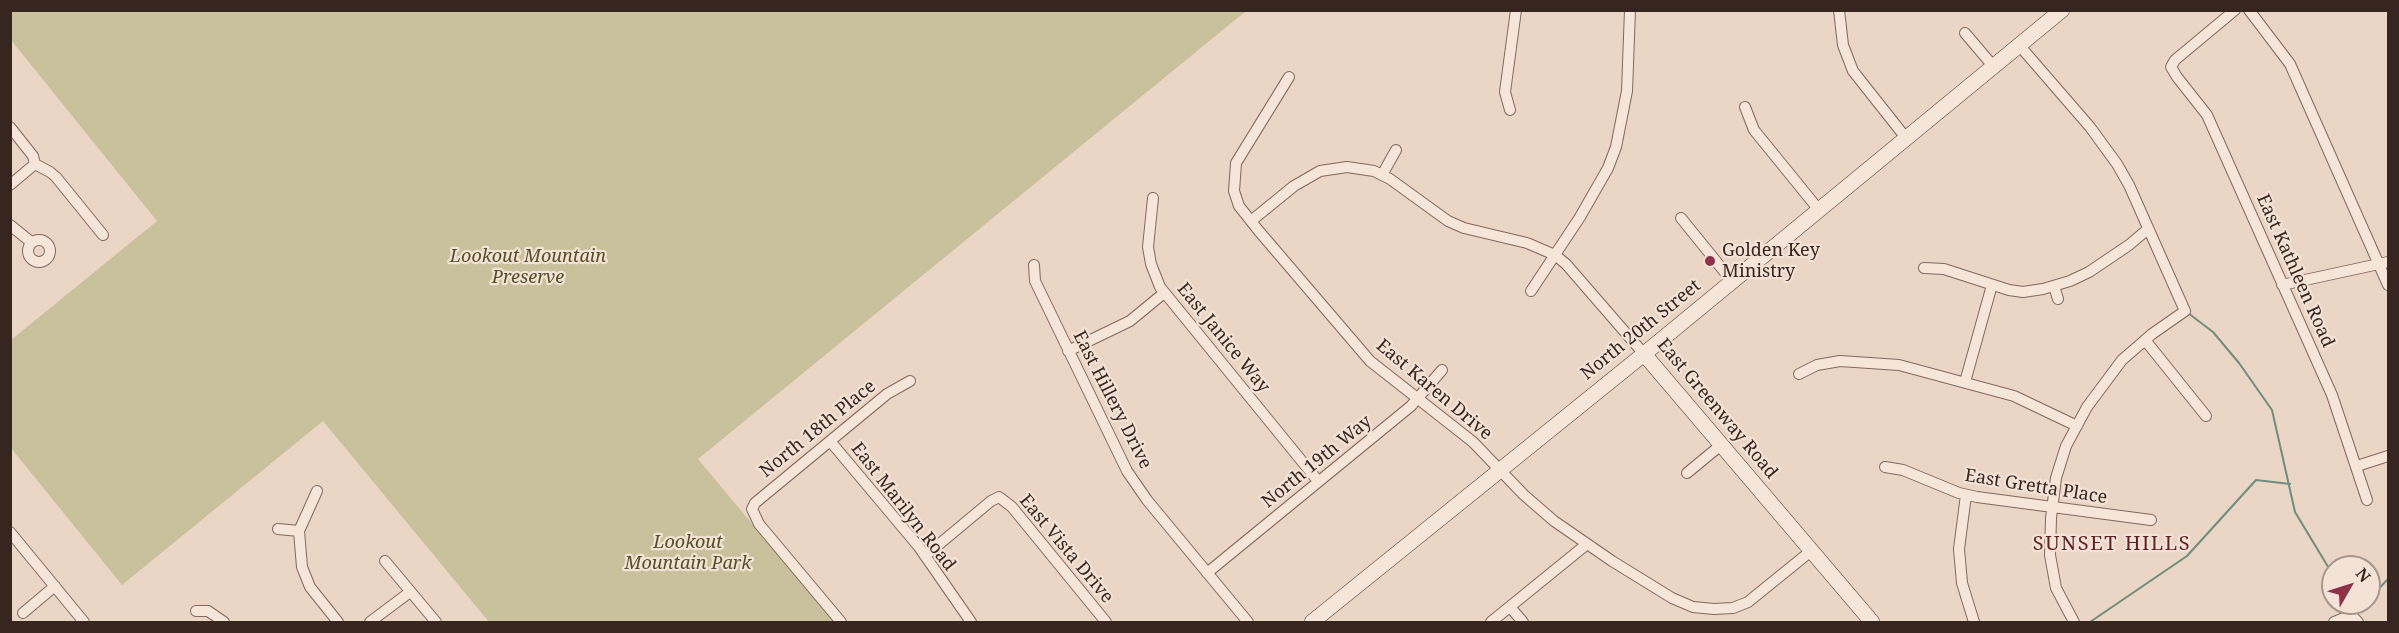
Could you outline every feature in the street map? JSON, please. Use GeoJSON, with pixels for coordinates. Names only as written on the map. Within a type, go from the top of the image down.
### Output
{"type":"FeatureCollection","features":[{"type":"Feature","properties":{"kind":"street"},"geometry":{"type":"LineString","coordinates":[[1510,110],[1505,92],[1516,10]]}},
{"type":"Feature","properties":{"kind":"street"},"geometry":{"type":"LineString","coordinates":[[1531,291],[1580,217],[1608,168],[1616,147],[1627,91],[1630,10]]}},
{"type":"Feature","properties":{"kind":"street"},"geometry":{"type":"LineString","coordinates":[[1839,10],[1843,45],[1853,71],[1906,138]]}},
{"type":"Feature","properties":{"kind":"street","name":"North 20th Street"},"geometry":{"type":"LineString","coordinates":[[1312,622],[1644,354],[2062,10]]}},
{"type":"Feature","properties":{"kind":"street","name":"East Kathleen Road"},"geometry":{"type":"LineString","coordinates":[[2235,10],[2175,60],[2171,67],[2207,115],[2332,395],[2367,500]]}},
{"type":"Feature","properties":{"kind":"street"},"geometry":{"type":"LineString","coordinates":[[2249,10],[2290,64],[2384,263],[2388,285]]}},
{"type":"Feature","properties":{"kind":"street"},"geometry":{"type":"LineString","coordinates":[[1965,33],[1993,66]]}},
{"type":"Feature","properties":{"kind":"street"},"geometry":{"type":"LineString","coordinates":[[2019,45],[2111,155],[2129,185],[2185,311],[2122,360],[2105,381],[2066,446],[2056,478],[2051,509],[2050,555],[2056,588],[2074,622]]}},
{"type":"Feature","properties":{"kind":"street","name":"East Karen Drive"},"geometry":{"type":"LineString","coordinates":[[1289,77],[1236,162],[1234,191],[1239,206],[1251,221],[1359,350],[1376,366],[1473,442],[1524,495],[1554,521],[1672,598],[1693,607],[1733,608],[1748,602],[1811,550]]}},
{"type":"Feature","properties":{"kind":"street"},"geometry":{"type":"LineString","coordinates":[[1745,107],[1754,130],[1819,210]]}},
{"type":"Feature","properties":{"kind":"street"},"geometry":{"type":"LineString","coordinates":[[10,127],[27,147],[35,164],[56,177],[103,234]]}},
{"type":"Feature","properties":{"kind":"street"},"geometry":{"type":"LineString","coordinates":[[1251,221],[1294,186],[1320,171],[1347,167],[1362,168],[1382,175],[1396,150]]}},
{"type":"Feature","properties":{"kind":"street"},"geometry":{"type":"LineString","coordinates":[[10,185],[35,164]]}},
{"type":"Feature","properties":{"kind":"street","name":"East Greenway Road"},"geometry":{"type":"LineString","coordinates":[[1382,175],[1448,221],[1464,228],[1527,243],[1555,255],[1566,264],[1872,622]]}},
{"type":"Feature","properties":{"kind":"street","name":"East Janice Way"},"geometry":{"type":"LineString","coordinates":[[1153,198],[1148,247],[1151,264],[1164,293],[1318,481]]}},
{"type":"Feature","properties":{"kind":"street"},"geometry":{"type":"LineString","coordinates":[[1681,218],[1731,281]]}},
{"type":"Feature","properties":{"kind":"street"},"geometry":{"type":"LineString","coordinates":[[10,225],[31,242]]}},
{"type":"Feature","properties":{"kind":"street"},"geometry":{"type":"LineString","coordinates":[[1923,268],[1944,269],[1992,285],[2023,292],[2070,281],[2103,263],[2148,229]]}},
{"type":"Feature","properties":{"kind":"street"},"geometry":{"type":"LineString","coordinates":[[2282,285],[2384,263]]}},
{"type":"Feature","properties":{"kind":"street","name":"East Hillery Drive"},"geometry":{"type":"LineString","coordinates":[[1035,265],[1035,281],[1127,471],[1147,500],[1248,622]]}},
{"type":"Feature","properties":{"kind":"street"},"geometry":{"type":"LineString","coordinates":[[1965,382],[1992,285]]}},
{"type":"Feature","properties":{"kind":"street"},"geometry":{"type":"LineString","coordinates":[[2054,286],[2058,299]]}},
{"type":"Feature","properties":{"kind":"street"},"geometry":{"type":"LineString","coordinates":[[1068,351],[1130,321],[1164,293]]}},
{"type":"Feature","properties":{"kind":"street"},"geometry":{"type":"LineString","coordinates":[[2145,340],[2206,416]]}},
{"type":"Feature","properties":{"kind":"street"},"geometry":{"type":"LineString","coordinates":[[1799,374],[1816,365],[1840,361],[1899,365],[2014,396],[2077,426]]}},
{"type":"Feature","properties":{"kind":"street","name":"North 19th Way"},"geometry":{"type":"LineString","coordinates":[[1207,573],[1418,399],[1442,370]]}},
{"type":"Feature","properties":{"kind":"street","name":"North 18th Place"},"geometry":{"type":"LineString","coordinates":[[842,622],[759,524],[752,509],[755,503],[887,393],[910,381]]}},
{"type":"Feature","properties":{"kind":"street","name":"East Marilyn Road"},"geometry":{"type":"LineString","coordinates":[[830,441],[925,556],[971,622]]}},
{"type":"Feature","properties":{"kind":"street"},"geometry":{"type":"LineString","coordinates":[[1687,473],[1721,445]]}},
{"type":"Feature","properties":{"kind":"street"},"geometry":{"type":"LineString","coordinates":[[2357,466],[2388,456]]}},
{"type":"Feature","properties":{"kind":"street","name":"East Gretta Place"},"geometry":{"type":"LineString","coordinates":[[1885,467],[1903,470],[1928,482],[1966,495],[2051,509],[2151,520]]}},
{"type":"Feature","properties":{"kind":"street"},"geometry":{"type":"LineString","coordinates":[[317,491],[299,531],[302,567],[310,587],[338,622]]}},
{"type":"Feature","properties":{"kind":"street"},"geometry":{"type":"LineString","coordinates":[[1966,495],[1959,549],[1962,583],[1974,622]]}},
{"type":"Feature","properties":{"kind":"street","name":"East Vista Drive"},"geometry":{"type":"LineString","coordinates":[[925,556],[990,501],[999,497],[1012,507],[1106,622]]}},
{"type":"Feature","properties":{"kind":"street"},"geometry":{"type":"LineString","coordinates":[[278,529],[299,531]]}},
{"type":"Feature","properties":{"kind":"street"},"geometry":{"type":"LineString","coordinates":[[12,537],[84,622]]}},
{"type":"Feature","properties":{"kind":"street"},"geometry":{"type":"LineString","coordinates":[[1491,622],[1587,544]]}},
{"type":"Feature","properties":{"kind":"street"},"geometry":{"type":"LineString","coordinates":[[385,561],[436,622]]}},
{"type":"Feature","properties":{"kind":"street"},"geometry":{"type":"LineString","coordinates":[[23,613],[55,586]]}},
{"type":"Feature","properties":{"kind":"street"},"geometry":{"type":"LineString","coordinates":[[370,622],[410,592]]}},
{"type":"Feature","properties":{"kind":"street"},"geometry":{"type":"LineString","coordinates":[[1510,607],[1523,622]]}},
{"type":"Feature","properties":{"kind":"street"},"geometry":{"type":"LineString","coordinates":[[196,611],[208,611],[224,622]]}},
{"type":"Feature","properties":{"kind":"street"},"geometry":{"type":"LineString","coordinates":[[2334,622],[2346,615],[2351,615],[2358,622]]}},
{"type":"Feature","properties":{"kind":"green space","name":"Lookout Mountain Preserve"},"geometry":{"type":"Polygon","coordinates":[[[10,11],[1246,11],[698,459],[834,622],[489,622],[323,421],[122,585],[11,448],[11,340],[157,221],[11,40],[10,11]]]}},
{"type":"Feature","properties":{"kind":"waterway"},"geometry":{"type":"LineString","coordinates":[[2188,313],[2213,332],[2239,363],[2272,410],[2295,512],[2321,555]]}},
{"type":"Feature","properties":{"kind":"waterway"},"geometry":{"type":"LineString","coordinates":[[2090,622],[2187,556],[2256,480],[2290,484]]}},
{"type":"Feature","properties":{"kind":"waterway"},"geometry":{"type":"LineString","coordinates":[[2381,586],[2388,579]]}},
{"type":"Feature","properties":{"kind":"place","name":"Golden Key Ministry"},"geometry":{"type":"Point","coordinates":[1710,261]}},
{"type":"Feature","properties":{"kind":"district","name":"SUNSET HILLS"},"geometry":{"type":"Point","coordinates":[2112,544]}},
{"type":"Feature","properties":{"kind":"park label","name":"Lookout Mountain Park"},"geometry":{"type":"Point","coordinates":[688,553]}}]}
